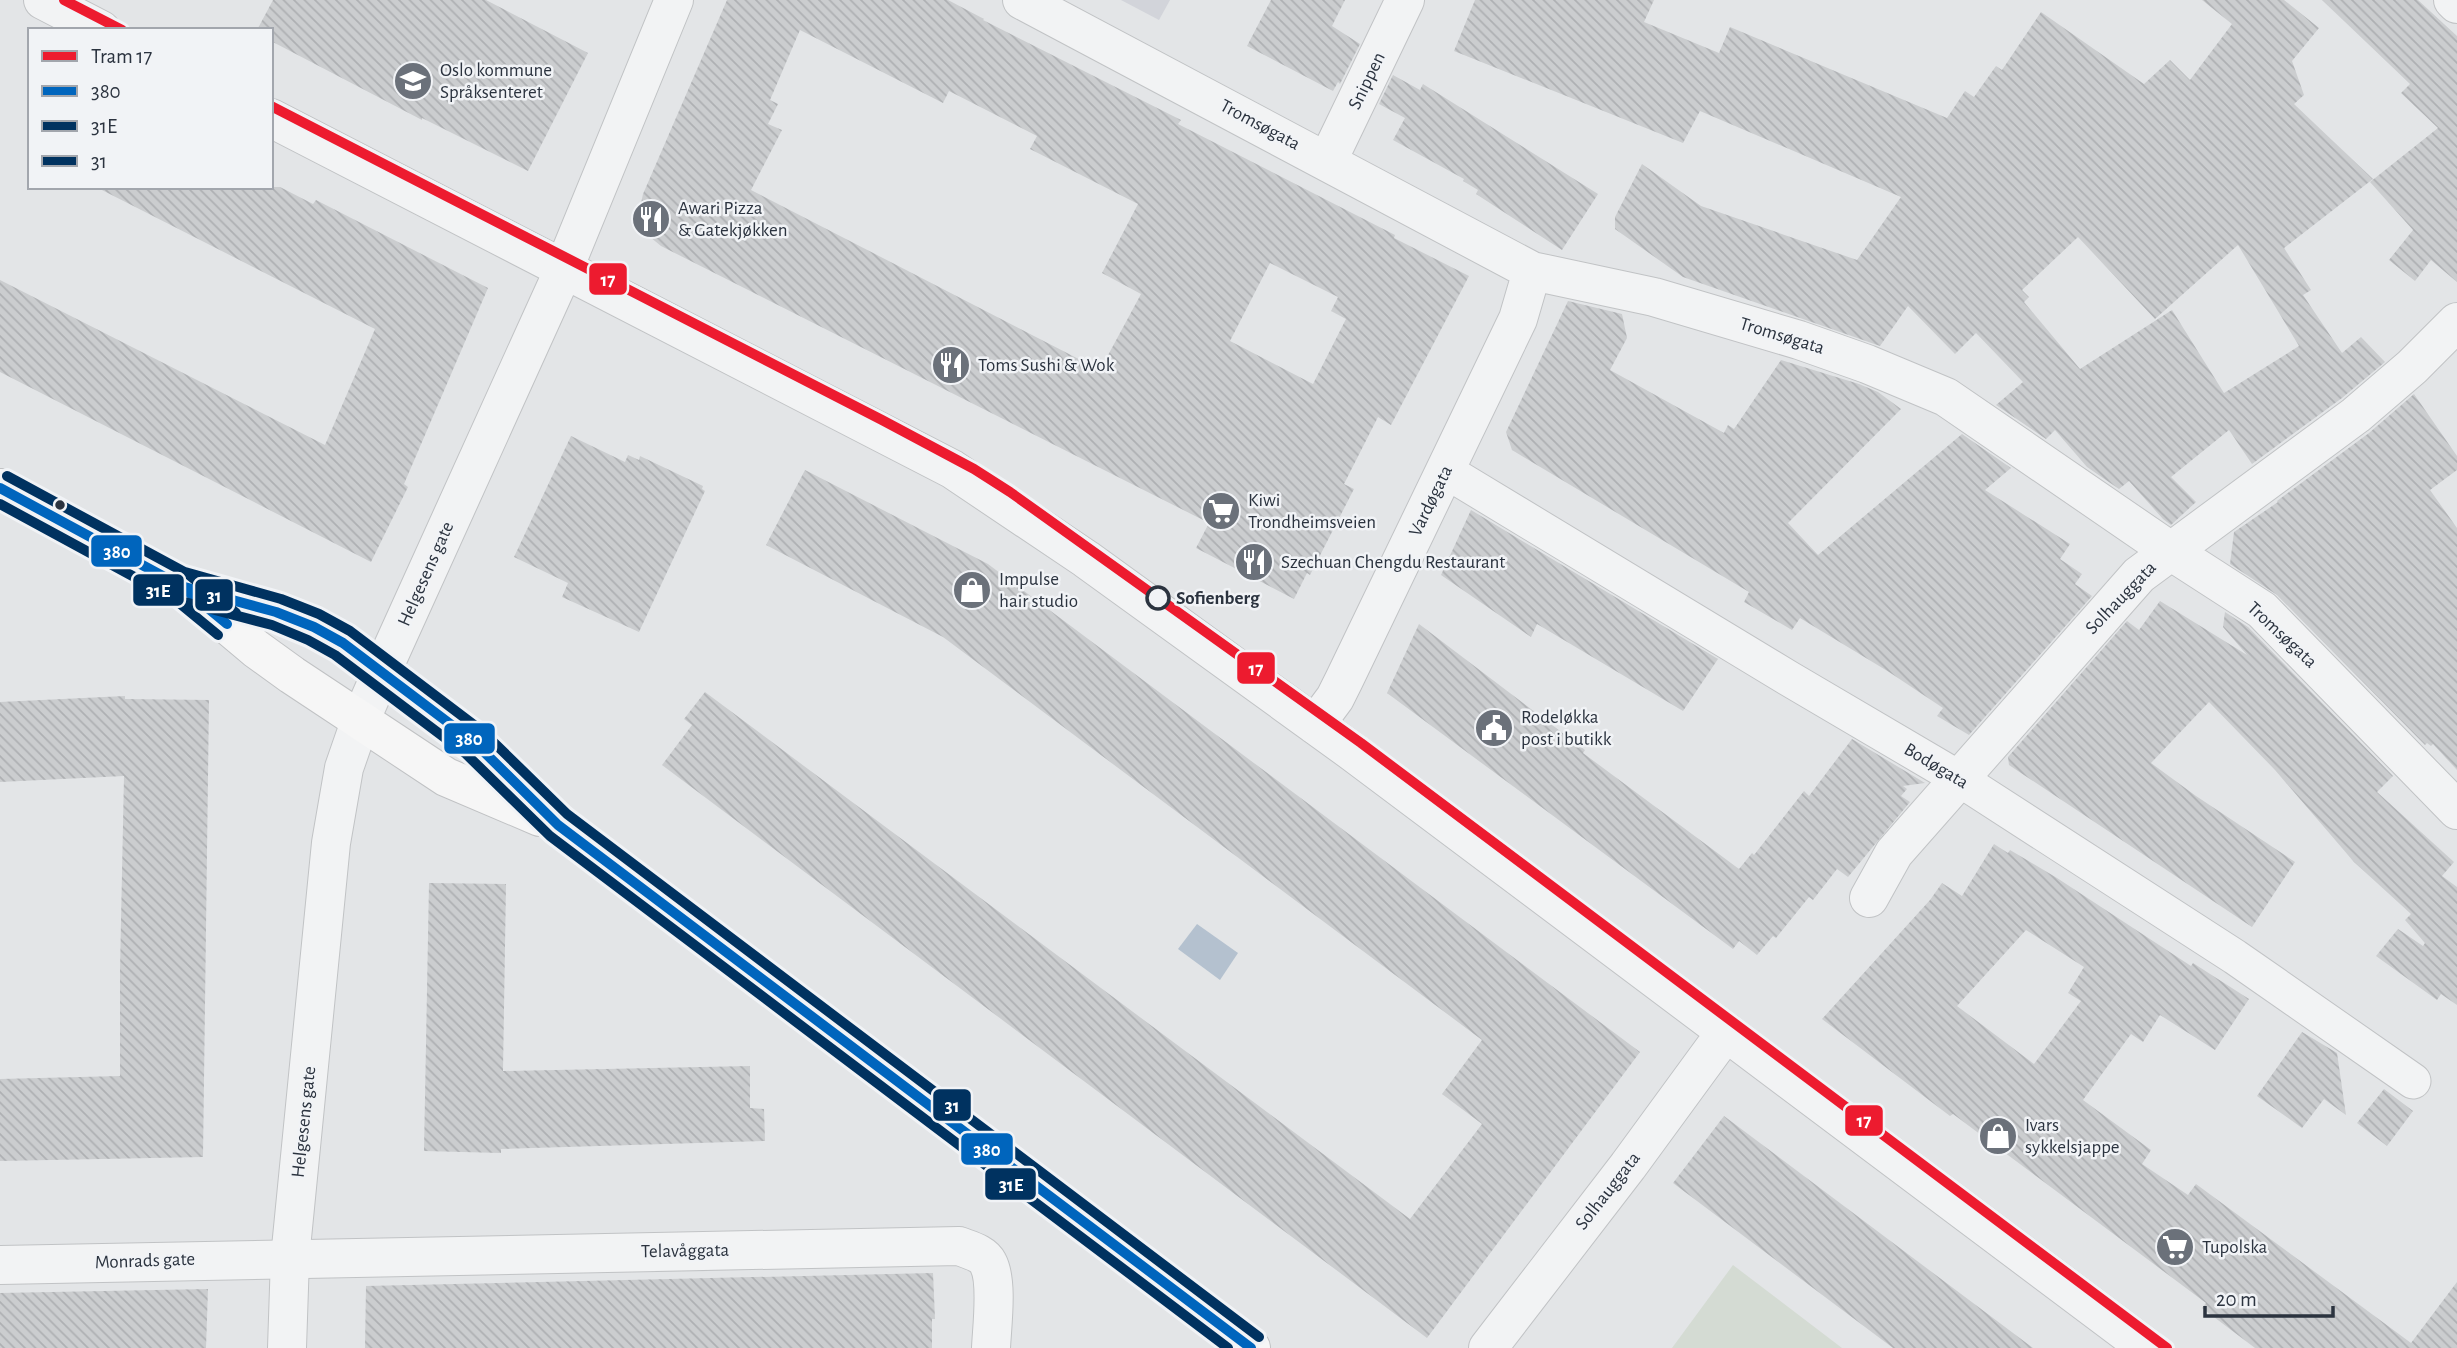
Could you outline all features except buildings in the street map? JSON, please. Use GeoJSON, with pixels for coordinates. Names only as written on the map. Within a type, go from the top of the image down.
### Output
{"type":"FeatureCollection","features":[{"type":"Feature","properties":{"kind":"main road"},"geometry":{"type":"LineString","coordinates":[[0,488],[181,586],[256,649],[446,778],[558,825]]}},
{"type":"Feature","properties":{"kind":"main road"},"geometry":{"type":"LineString","coordinates":[[181,586],[276,612],[314,627],[343,643],[474,742],[558,825],[1251,1348]]}},
{"type":"Feature","properties":{"kind":"street"},"geometry":{"type":"LineString","coordinates":[[43,0],[97,28]]}},
{"type":"Feature","properties":{"kind":"street","name":"Helgesens gate"},"geometry":{"type":"LineString","coordinates":[[287,1348],[290,1258],[331,843],[344,768],[382,671],[564,269],[674,0]]}},
{"type":"Feature","properties":{"kind":"street","name":"Tromsøgata"},"geometry":{"type":"LineString","coordinates":[[1022,0],[1328,160],[1532,271],[1654,297],[1799,340],[1867,364],[1946,397],[2169,550],[2262,610],[2457,810]]}},
{"type":"Feature","properties":{"kind":"street","name":"Snippen"},"geometry":{"type":"LineString","coordinates":[[1328,160],[1405,0]]}},
{"type":"Feature","properties":{"kind":"street"},"geometry":{"type":"LineString","coordinates":[[2453,0],[2457,4]]}},
{"type":"Feature","properties":{"kind":"street"},"geometry":{"type":"LineString","coordinates":[[273,119],[952,469],[1098,567],[1315,725],[2147,1348]]}},
{"type":"Feature","properties":{"kind":"street","name":"Vardøgata"},"geometry":{"type":"LineString","coordinates":[[1315,725],[1335,698],[1446,471],[1518,319],[1532,271]]}},
{"type":"Feature","properties":{"kind":"street","name":"Solhauggata"},"geometry":{"type":"LineString","coordinates":[[1869,898],[1894,853],[2139,575],[2169,550],[2356,415],[2412,368],[2457,322]]}},
{"type":"Feature","properties":{"kind":"street","name":"Bodøgata"},"geometry":{"type":"LineString","coordinates":[[1446,471],[1958,778],[2213,942],[2413,1081]]}},
{"type":"Feature","properties":{"kind":"street","name":"Solhauggata"},"geometry":{"type":"LineString","coordinates":[[1488,1348],[1628,1166],[1726,1032]]}},
{"type":"Feature","properties":{"kind":"street","name":"Telavåggata"},"geometry":{"type":"LineString","coordinates":[[290,1258],[959,1246],[976,1252],[988,1261],[992,1279],[991,1348]]}},
{"type":"Feature","properties":{"kind":"street","name":"Monrads gate"},"geometry":{"type":"LineString","coordinates":[[0,1265],[290,1258]]}},
{"type":"Feature","properties":{"kind":"shaded area"},"geometry":{"type":"Polygon","coordinates":[[[1121,0],[1170,0],[1159,20],[1121,0]]]}},
{"type":"Feature","properties":{"kind":"shaded area"},"geometry":{"type":"Polygon","coordinates":[[[1733,1265],[1842,1348],[1672,1348],[1733,1265]]]}},
{"type":"Feature","properties":{"kind":"water"},"geometry":{"type":"Polygon","coordinates":[[[1197,924],[1238,953],[1220,980],[1178,949],[1197,924]]]}},
{"type":"Feature","properties":{"kind":"tram line","name":"17"},"geometry":{"type":"LineString","coordinates":[[64,0],[118,28]]}},
{"type":"Feature","properties":{"kind":"tram line","name":"17"},"geometry":{"type":"LineString","coordinates":[[273,107],[882,420],[974,469],[1010,492],[1361,743],[2167,1348]]}},
{"type":"Feature","properties":{"kind":"transit line","name":"31"},"geometry":{"type":"LineString","coordinates":[[7,476],[188,574],[236,613]]}},
{"type":"Feature","properties":{"kind":"transit line","name":"380"},"geometry":{"type":"LineString","coordinates":[[0,488],[181,586],[227,624]]}},
{"type":"Feature","properties":{"kind":"transit line","name":"31E"},"geometry":{"type":"LineString","coordinates":[[0,504],[173,598],[218,635]]}},
{"type":"Feature","properties":{"kind":"transit line","name":"31"},"geometry":{"type":"LineString","coordinates":[[185,572],[281,599],[319,614],[350,631],[482,731],[567,814],[1259,1337]]}},
{"type":"Feature","properties":{"kind":"transit line","name":"380"},"geometry":{"type":"LineString","coordinates":[[181,586],[276,612],[314,627],[343,643],[474,742],[558,825],[1251,1348]]}},
{"type":"Feature","properties":{"kind":"transit line","name":"31E"},"geometry":{"type":"LineString","coordinates":[[177,600],[272,625],[335,655],[465,753],[550,836],[1228,1348]]}},
{"type":"Feature","properties":{"kind":"place","name":"Oslo kommune Språksenteret"},"geometry":{"type":"Point","coordinates":[413,81]}},
{"type":"Feature","properties":{"kind":"place","name":"Awari Pizza & Gatekjøkken"},"geometry":{"type":"Point","coordinates":[651,219]}},
{"type":"Feature","properties":{"kind":"place","name":"Toms Sushi & Wok"},"geometry":{"type":"Point","coordinates":[951,365]}},
{"type":"Feature","properties":{"kind":"place","name":"Kiwi Trondheimsveien"},"geometry":{"type":"Point","coordinates":[1221,511]}},
{"type":"Feature","properties":{"kind":"place","name":"Szechuan Chengdu Restaurant"},"geometry":{"type":"Point","coordinates":[1254,562]}},
{"type":"Feature","properties":{"kind":"place","name":"Impulse hair studio"},"geometry":{"type":"Point","coordinates":[972,590]}},
{"type":"Feature","properties":{"kind":"place","name":"Sofienberg"},"geometry":{"type":"Point","coordinates":[1158,598]}},
{"type":"Feature","properties":{"kind":"place","name":"Rodeløkka post i butikk"},"geometry":{"type":"Point","coordinates":[1494,728]}},
{"type":"Feature","properties":{"kind":"place","name":"Ivars sykkelsjappe"},"geometry":{"type":"Point","coordinates":[1998,1136]}},
{"type":"Feature","properties":{"kind":"place","name":"Tupolska"},"geometry":{"type":"Point","coordinates":[2175,1247]}}]}
